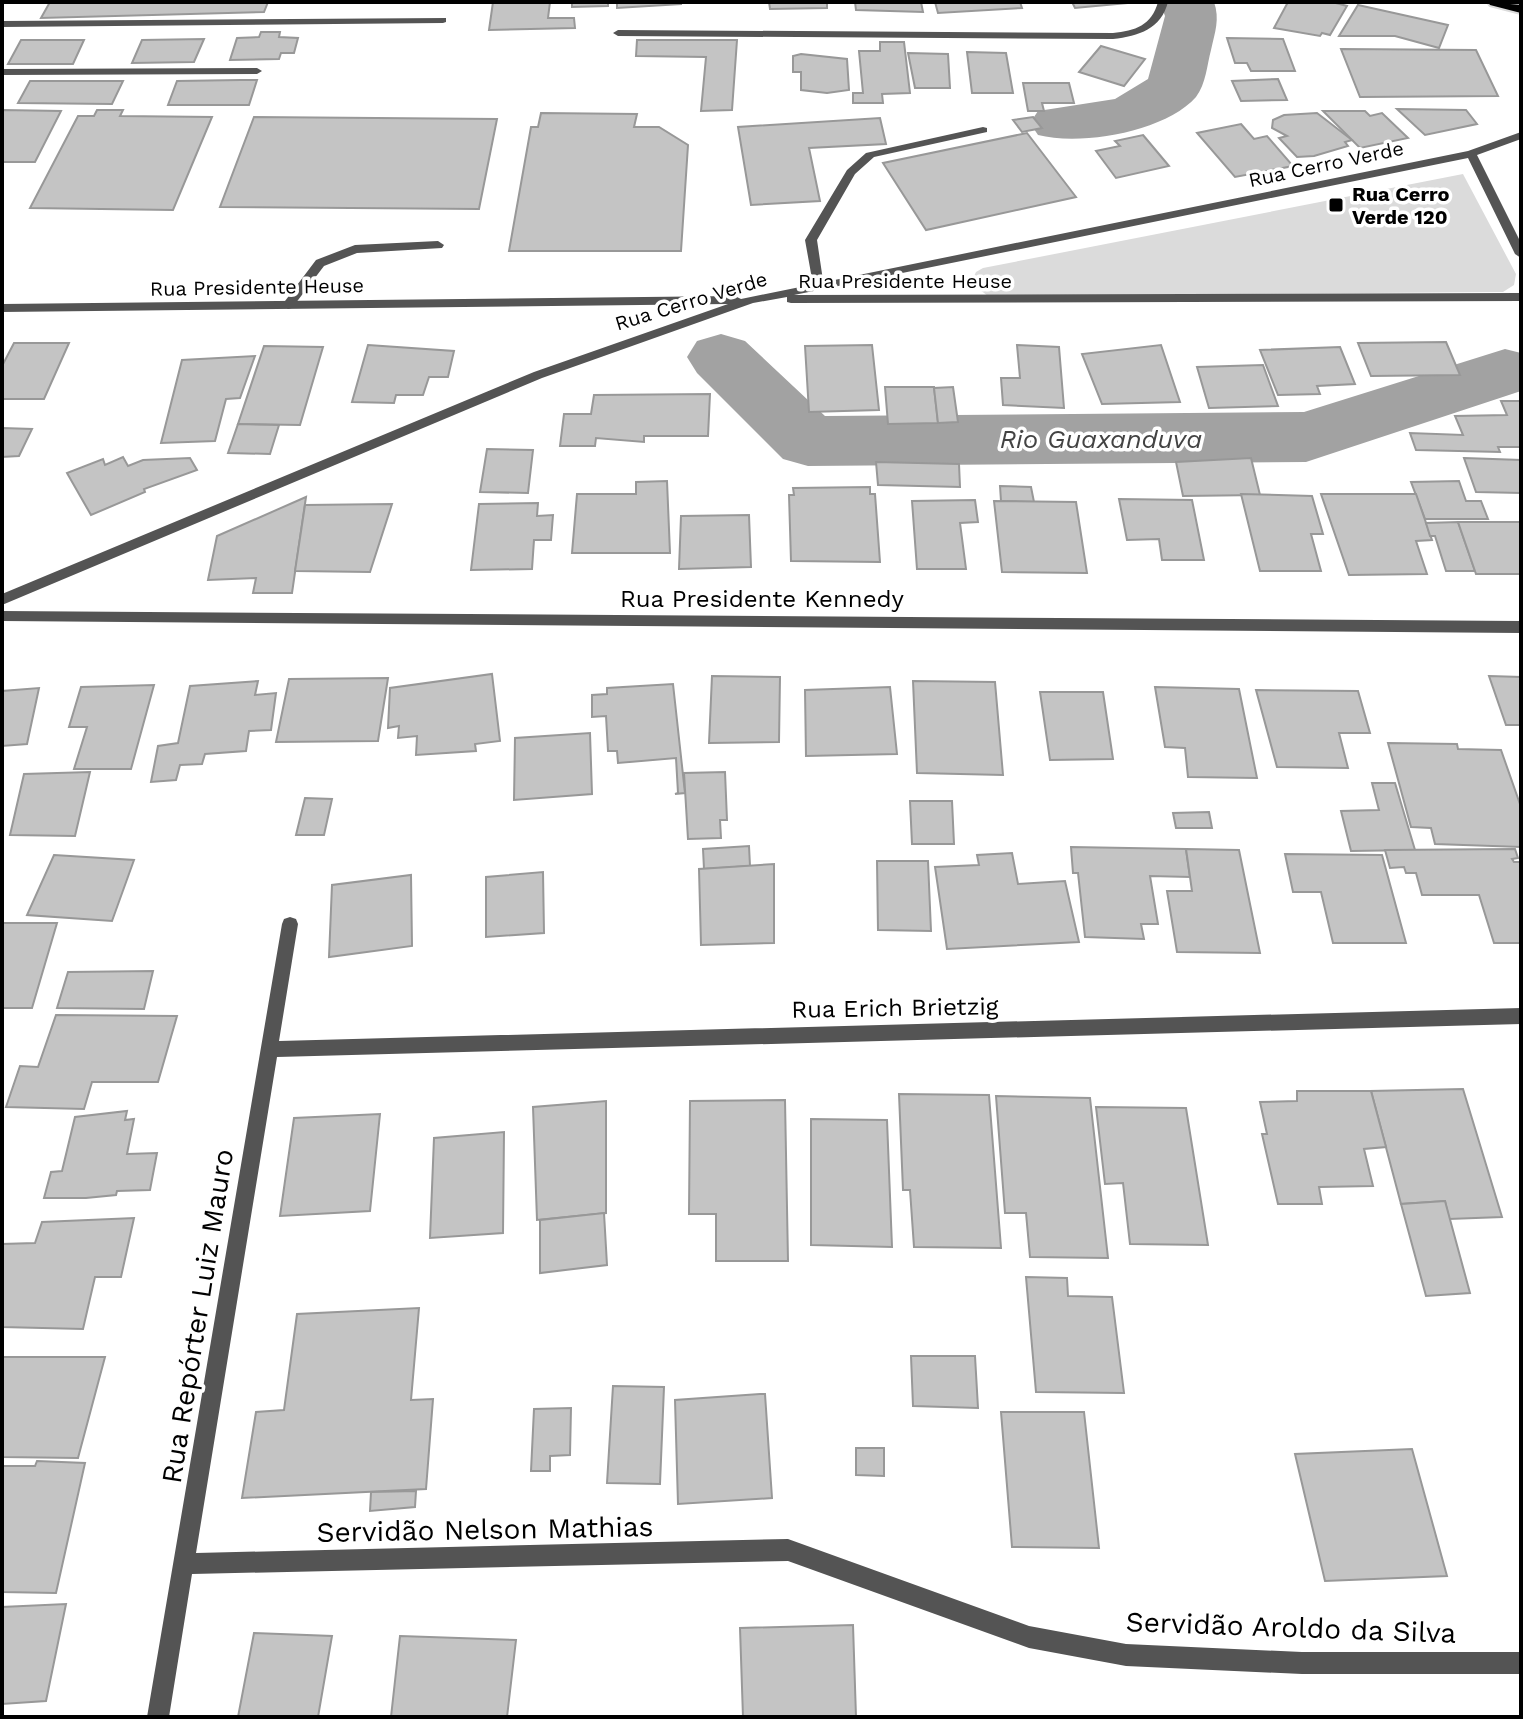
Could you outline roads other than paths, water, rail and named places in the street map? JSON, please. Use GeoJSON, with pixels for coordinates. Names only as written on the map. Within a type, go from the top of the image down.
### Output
{"type":"FeatureCollection","features":[{"type":"Feature","properties":{"kind":"main road"},"geometry":{"type":"LineString","coordinates":[[1494,2],[1521,9]]}},
{"type":"Feature","properties":{"kind":"street"},"geometry":{"type":"LineString","coordinates":[[618,33],[1113,36],[1135,34],[1148,27],[1158,19],[1163,2]]}},
{"type":"Feature","properties":{"kind":"street"},"geometry":{"type":"LineString","coordinates":[[2,24],[443,20]]}},
{"type":"Feature","properties":{"kind":"street"},"geometry":{"type":"LineString","coordinates":[[2,72],[257,71]]}},
{"type":"Feature","properties":{"kind":"street"},"geometry":{"type":"LineString","coordinates":[[818,287],[811,240],[851,172],[870,155],[983,130]]}},
{"type":"Feature","properties":{"kind":"street","name":"Rua Cerro Verde"},"geometry":{"type":"LineString","coordinates":[[2,600],[538,375],[751,300],[1471,154],[1521,135]]}},
{"type":"Feature","properties":{"kind":"street"},"geometry":{"type":"LineString","coordinates":[[1471,154],[1521,254]]}},
{"type":"Feature","properties":{"kind":"street"},"geometry":{"type":"LineString","coordinates":[[288,305],[320,263],[355,249],[438,245]]}},
{"type":"Feature","properties":{"kind":"street","name":"Rua Presidente Heuse"},"geometry":{"type":"LineString","coordinates":[[2,308],[751,300],[1521,297]]}},
{"type":"Feature","properties":{"kind":"street","name":"Rua Presidente Kennedy"},"geometry":{"type":"LineString","coordinates":[[2,616],[1521,627]]}},
{"type":"Feature","properties":{"kind":"street","name":"Rua Repórter Luiz Mauro"},"geometry":{"type":"LineString","coordinates":[[158,1717],[290,924]]}},
{"type":"Feature","properties":{"kind":"street","name":"Rua Erich Brietzig"},"geometry":{"type":"LineString","coordinates":[[269,1049],[1521,1016]]}},
{"type":"Feature","properties":{"kind":"street","name":"Servidão Nelson Mathias"},"geometry":{"type":"LineString","coordinates":[[184,1564],[788,1550]]}},
{"type":"Feature","properties":{"kind":"street","name":"Servidão Aroldo da Silva"},"geometry":{"type":"LineString","coordinates":[[788,1550],[1029,1637],[1126,1655],[1302,1663],[1521,1663]]}},
{"type":"Feature","properties":{"kind":"waterway","name":"Rio Guaxanduva"},"geometry":{"type":"LineString","coordinates":[[1059,123],[1130,114],[1174,87],[1192,16],[1187,2]]}},
{"type":"Feature","properties":{"kind":"waterway","name":"Rio Guaxanduva"},"geometry":{"type":"LineString","coordinates":[[721,357],[808,441],[1306,437],[1505,372]]}},
{"type":"Feature","properties":{"kind":"place","name":"Rua Cerro Verde 120"},"geometry":{"type":"Point","coordinates":[1336,205]}}]}
